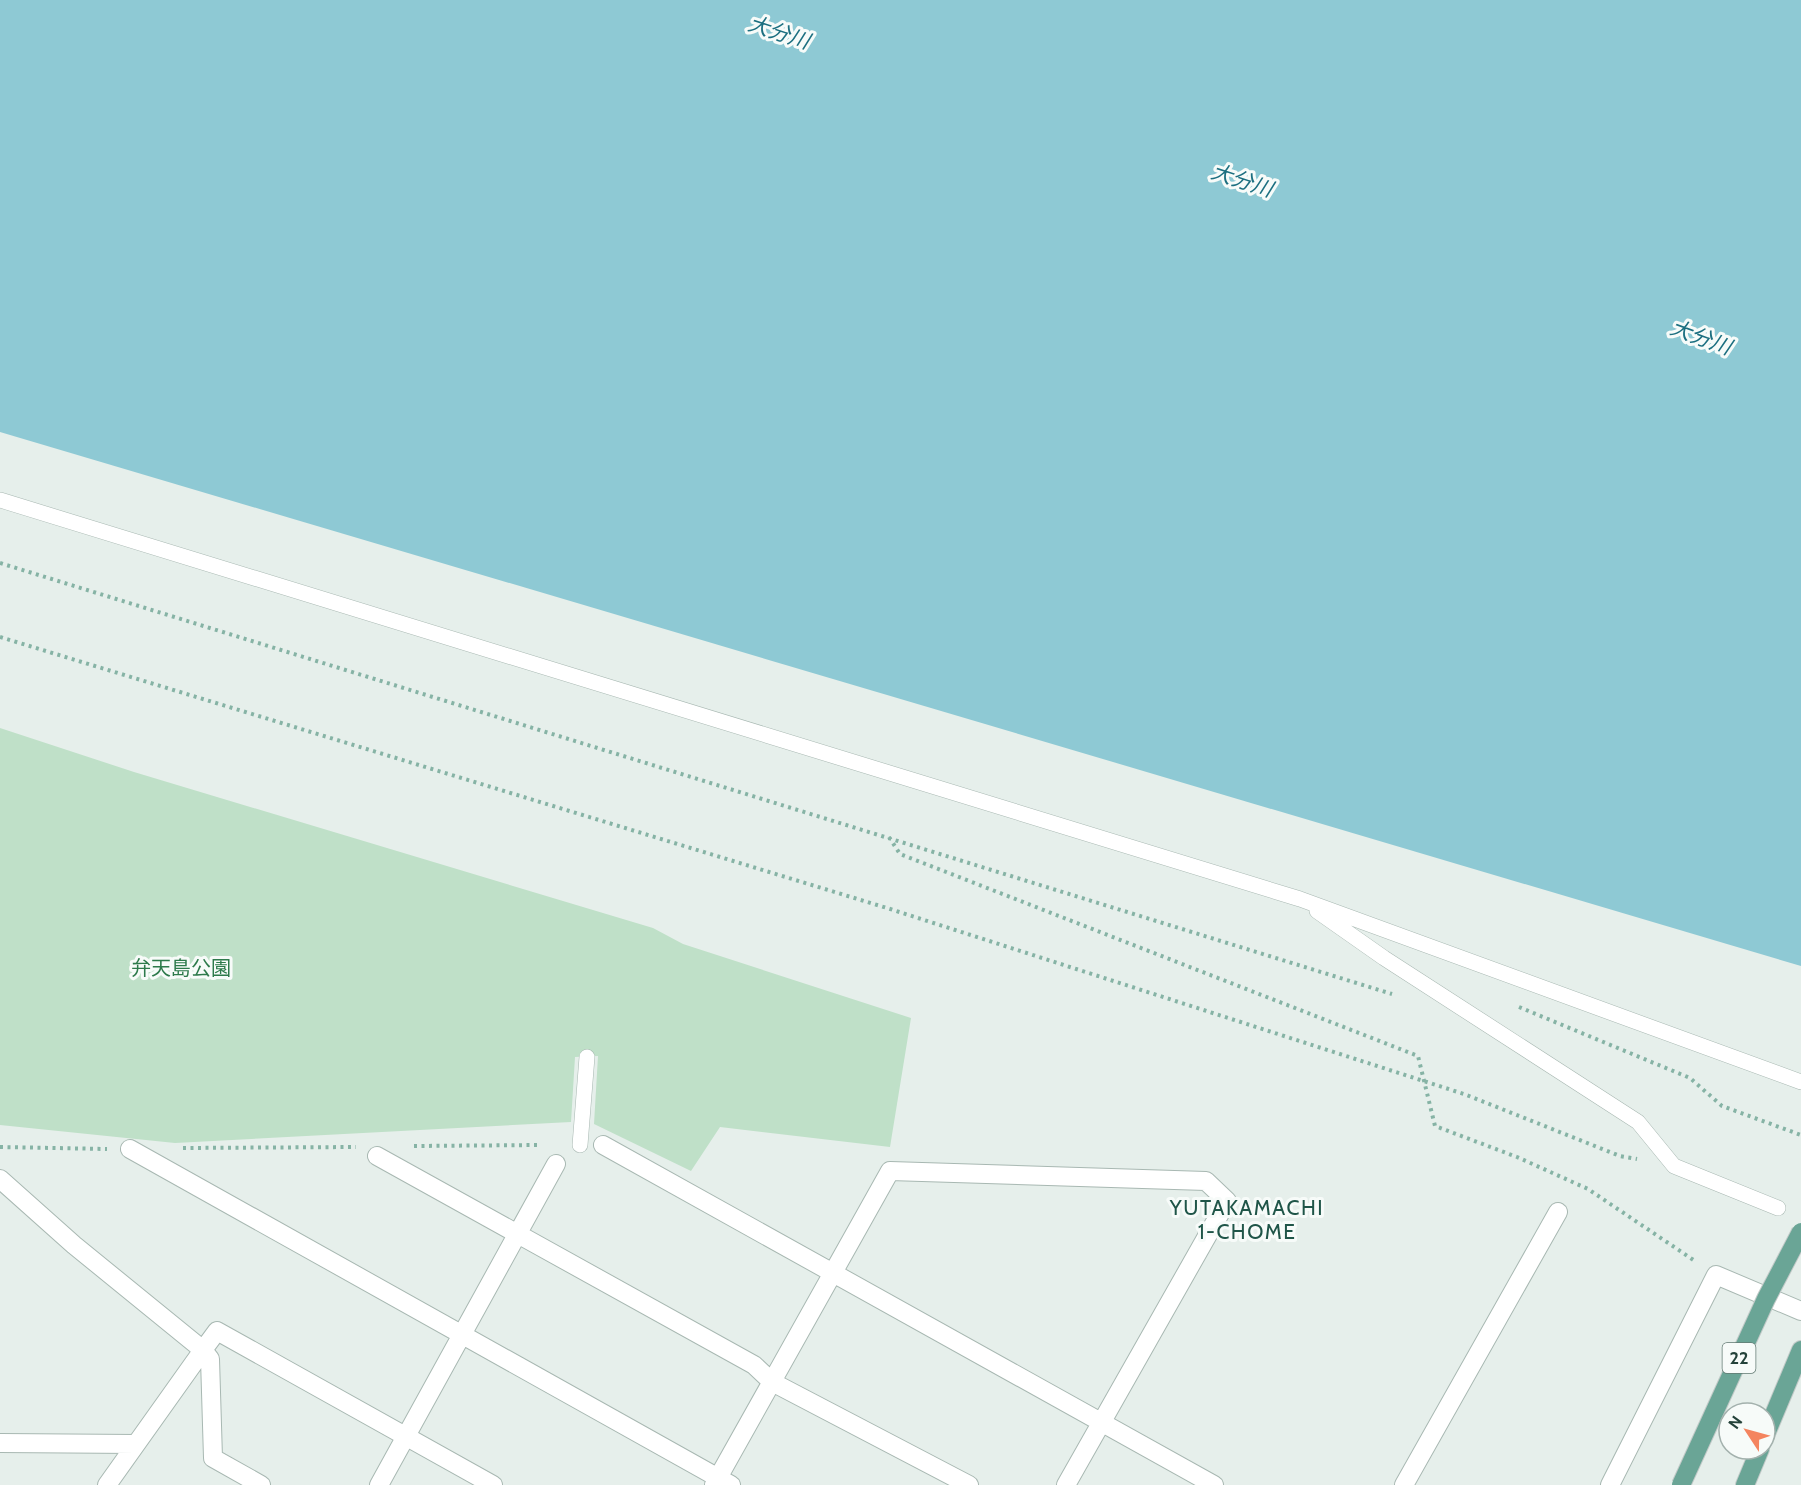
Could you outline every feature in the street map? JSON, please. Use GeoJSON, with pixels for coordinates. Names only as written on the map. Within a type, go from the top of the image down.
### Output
{"type":"FeatureCollection","features":[{"type":"Feature","properties":{"kind":"main road","name":"22"},"geometry":{"type":"LineString","coordinates":[[1681,1485],[1766,1299],[1801,1232]]}},
{"type":"Feature","properties":{"kind":"main road"},"geometry":{"type":"LineString","coordinates":[[1777,1407],[1801,1350]]}},
{"type":"Feature","properties":{"kind":"main road"},"geometry":{"type":"LineString","coordinates":[[1745,1485],[1755,1461]]}},
{"type":"Feature","properties":{"kind":"street"},"geometry":{"type":"LineString","coordinates":[[603,1145],[1214,1485]]}},
{"type":"Feature","properties":{"kind":"street"},"geometry":{"type":"LineString","coordinates":[[130,1149],[721,1483],[772,1382],[890,1171],[1206,1181],[1227,1201],[1066,1485]]}},
{"type":"Feature","properties":{"kind":"street"},"geometry":{"type":"LineString","coordinates":[[372,1151],[754,1365],[772,1382],[969,1485]]}},
{"type":"Feature","properties":{"kind":"street"},"geometry":{"type":"LineString","coordinates":[[379,1485],[464,1336],[556,1164]]}},
{"type":"Feature","properties":{"kind":"street"},"geometry":{"type":"LineString","coordinates":[[0,1179],[74,1245],[203,1350],[210,1359],[213,1458],[261,1485]]}},
{"type":"Feature","properties":{"kind":"street"},"geometry":{"type":"LineString","coordinates":[[1404,1485],[1558,1212]]}},
{"type":"Feature","properties":{"kind":"street"},"geometry":{"type":"LineString","coordinates":[[1610,1485],[1716,1275],[1801,1311]]}},
{"type":"Feature","properties":{"kind":"street"},"geometry":{"type":"LineString","coordinates":[[107,1485],[217,1330],[493,1485]]}},
{"type":"Feature","properties":{"kind":"street"},"geometry":{"type":"LineString","coordinates":[[0,1443],[136,1444]]}},
{"type":"Feature","properties":{"kind":"lane"},"geometry":{"type":"LineString","coordinates":[[0,500],[1300,899],[1801,1082]]}},
{"type":"Feature","properties":{"kind":"lane"},"geometry":{"type":"LineString","coordinates":[[1300,899],[1638,1122],[1674,1166],[1778,1208]]}},
{"type":"Feature","properties":{"kind":"lane"},"geometry":{"type":"LineString","coordinates":[[580,1145],[587,1057]]}},
{"type":"Feature","properties":{"kind":"path"},"geometry":{"type":"LineString","coordinates":[[0,563],[889,836],[1411,1000],[1438,992]]}},
{"type":"Feature","properties":{"kind":"path"},"geometry":{"type":"LineString","coordinates":[[0,638],[887,908],[1464,1094],[1620,1156],[1674,1166]]}},
{"type":"Feature","properties":{"kind":"path"},"geometry":{"type":"LineString","coordinates":[[889,836],[900,854],[1418,1056],[1435,1126],[1517,1157],[1588,1189],[1716,1275]]}},
{"type":"Feature","properties":{"kind":"path"},"geometry":{"type":"LineString","coordinates":[[1514,1005],[1690,1078],[1722,1106],[1801,1134]]}},
{"type":"Feature","properties":{"kind":"path"},"geometry":{"type":"LineString","coordinates":[[413,1146],[580,1145]]}},
{"type":"Feature","properties":{"kind":"path"},"geometry":{"type":"LineString","coordinates":[[0,1148],[130,1149]]}},
{"type":"Feature","properties":{"kind":"path"},"geometry":{"type":"LineString","coordinates":[[177,1149],[372,1151]]}},
{"type":"Feature","properties":{"kind":"green space","name":"弁天島公園"},"geometry":{"type":"Polygon","coordinates":[[[0,728],[134,772],[653,928],[683,944],[911,1018],[890,1147],[720,1127],[691,1171],[594,1124],[598,1056],[575,1057],[571,1122],[175,1143],[0,1125],[0,728]]]}},
{"type":"Feature","properties":{"kind":"water","name":"大分川"},"geometry":{"type":"Polygon","coordinates":[[[0,0],[1801,0],[1801,966],[0,432],[0,0]]]}},
{"type":"Feature","properties":{"kind":"district","name":"YUTAKAMACHI 1-CHOME"},"geometry":{"type":"Point","coordinates":[1247,1219]}}]}
